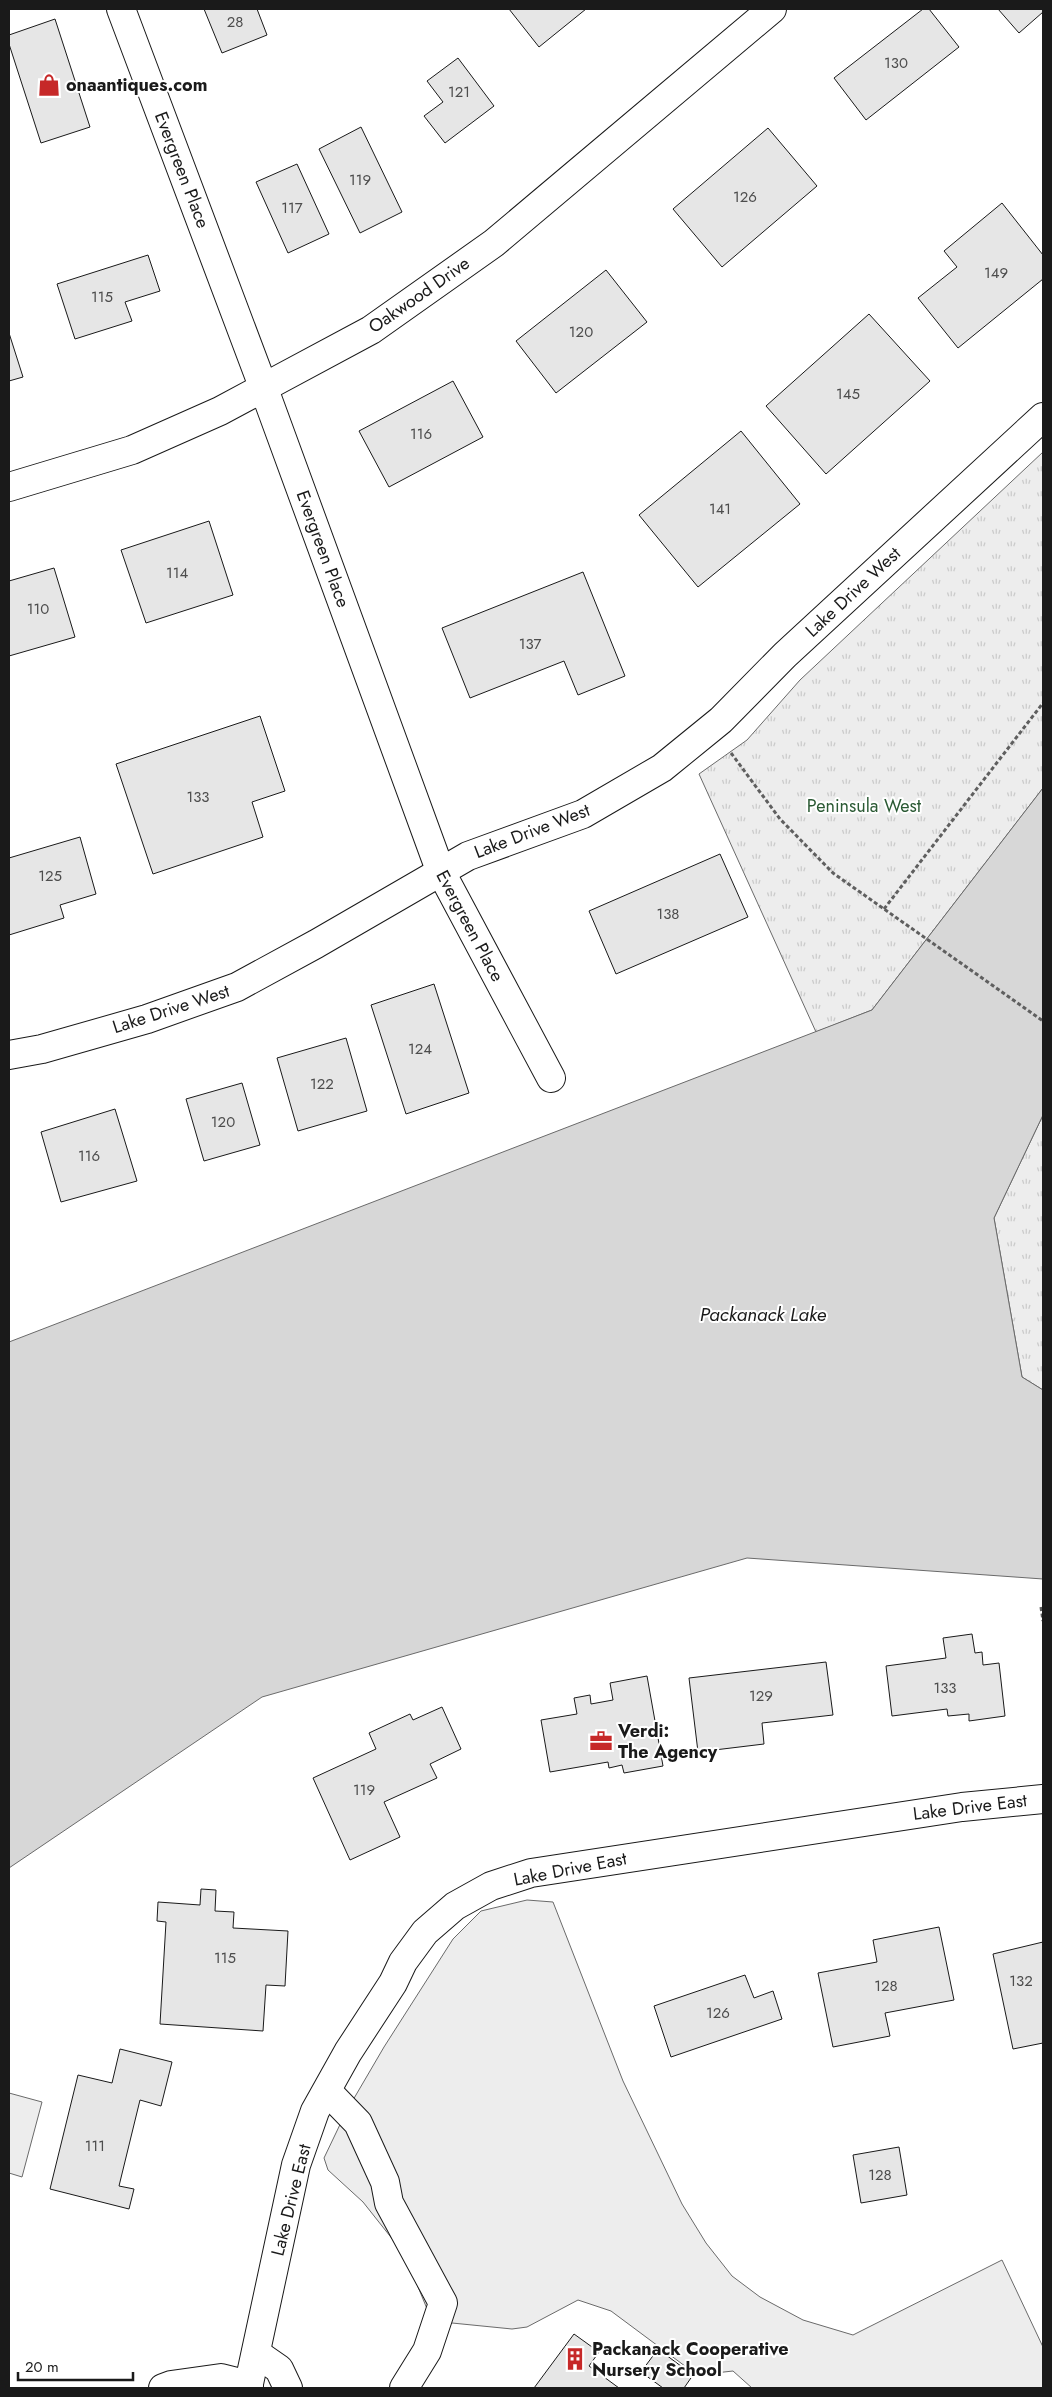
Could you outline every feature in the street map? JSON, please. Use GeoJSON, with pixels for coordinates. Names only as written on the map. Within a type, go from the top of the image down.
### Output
{"type":"FeatureCollection","features":[{"type":"Feature","properties":{"kind":"street","name":"Evergreen Place"},"geometry":{"type":"LineString","coordinates":[[121,9],[264,389],[440,870],[551,1078]]}},
{"type":"Feature","properties":{"kind":"street","name":"Oakwood Drive"},"geometry":{"type":"LineString","coordinates":[[9,487],[132,450],[220,411],[264,389],[371,330],[494,243],[595,160],[772,9]]}},
{"type":"Feature","properties":{"kind":"street","name":"Lake Drive West"},"geometry":{"type":"LineString","coordinates":[[9,1055],[42,1049],[147,1020],[237,987],[316,944],[440,870],[468,856],[583,814],[662,768],[712,727],[785,655],[1043,417]]}},
{"type":"Feature","properties":{"kind":"street","name":"Lake Drive East"},"geometry":{"type":"LineString","coordinates":[[248,2387],[296,2165],[315,2111],[348,2052],[393,1984],[403,1962],[425,1932],[455,1906],[491,1886],[531,1873],[962,1807],[1043,1799]]}},
{"type":"Feature","properties":{"kind":"street"},"geometry":{"type":"LineString","coordinates":[[326,2091],[358,2123],[385,2182],[389,2203],[443,2303],[427,2352],[404,2388]]}},
{"type":"Feature","properties":{"kind":"street"},"geometry":{"type":"LineString","coordinates":[[256,2353],[279,2369],[288,2388]]}},
{"type":"Feature","properties":{"kind":"street"},"geometry":{"type":"LineString","coordinates":[[163,2388],[171,2385],[221,2378],[248,2387]]}},
{"type":"Feature","properties":{"kind":"path"},"geometry":{"type":"LineString","coordinates":[[884,909],[1043,703]]}},
{"type":"Feature","properties":{"kind":"path"},"geometry":{"type":"LineString","coordinates":[[712,727],[780,819],[832,873],[1043,1020]]}},
{"type":"Feature","properties":{"kind":"path"},"geometry":{"type":"LineString","coordinates":[[1041,1607],[1043,1621]]}},
{"type":"Feature","properties":{"kind":"green space","name":"Peninsula West"},"geometry":{"type":"Polygon","coordinates":[[[1043,452],[1043,788],[872,1010],[816,1032],[699,774],[747,740],[800,680],[1043,452]]]}},
{"type":"Feature","properties":{"kind":"green space"},"geometry":{"type":"Polygon","coordinates":[[[1043,1115],[1043,1390],[1022,1377],[994,1218],[1043,1115]]]}},
{"type":"Feature","properties":{"kind":"shaded area"},"geometry":{"type":"Polygon","coordinates":[[[527,1900],[553,1902],[623,2081],[682,2204],[706,2243],[732,2276],[760,2297],[803,2320],[853,2335],[1002,2260],[1043,2347],[1043,2388],[752,2388],[733,2371],[697,2375],[611,2311],[578,2300],[527,2327],[512,2329],[432,2321],[405,2255],[363,2202],[328,2170],[324,2158],[346,2112],[384,2047],[453,1939],[481,1911],[527,1900]]]}},
{"type":"Feature","properties":{"kind":"shaded area"},"geometry":{"type":"Polygon","coordinates":[[[9,2093],[42,2102],[22,2177],[9,2173],[9,2093]]]}},
{"type":"Feature","properties":{"kind":"water","name":"Packanack Lake"},"geometry":{"type":"Polygon","coordinates":[[[1043,788],[1043,1115],[994,1218],[1022,1377],[1043,1390],[1043,1579],[747,1558],[262,1697],[9,1868],[9,1342],[872,1010],[1043,788]]]}},
{"type":"Feature","properties":{"kind":"building"},"geometry":{"type":"Polygon","coordinates":[[[204,9],[257,9],[267,35],[222,53],[204,9]]]}},
{"type":"Feature","properties":{"kind":"building"},"geometry":{"type":"Polygon","coordinates":[[[509,9],[586,9],[539,47],[509,9]]]}},
{"type":"Feature","properties":{"kind":"building"},"geometry":{"type":"Polygon","coordinates":[[[923,9],[929,9],[959,47],[866,120],[834,78],[923,9]]]}},
{"type":"Feature","properties":{"kind":"building"},"geometry":{"type":"Polygon","coordinates":[[[998,9],[1043,9],[1043,12],[1019,33],[998,9]]]}},
{"type":"Feature","properties":{"kind":"building","name":"onaantiques.com"},"geometry":{"type":"Polygon","coordinates":[[[55,19],[90,127],[41,143],[9,44],[9,35],[55,19]]]}},
{"type":"Feature","properties":{"kind":"building"},"geometry":{"type":"Polygon","coordinates":[[[458,58],[494,106],[445,143],[424,116],[443,102],[427,81],[458,58]]]}},
{"type":"Feature","properties":{"kind":"building"},"geometry":{"type":"Polygon","coordinates":[[[361,127],[402,212],[360,233],[319,149],[361,127]]]}},
{"type":"Feature","properties":{"kind":"building"},"geometry":{"type":"Polygon","coordinates":[[[768,128],[817,186],[722,267],[673,209],[768,128]]]}},
{"type":"Feature","properties":{"kind":"building"},"geometry":{"type":"Polygon","coordinates":[[[297,164],[329,234],[288,253],[256,182],[297,164]]]}},
{"type":"Feature","properties":{"kind":"building"},"geometry":{"type":"Polygon","coordinates":[[[1002,203],[1043,255],[1043,279],[958,348],[918,298],[957,267],[944,251],[1002,203]]]}},
{"type":"Feature","properties":{"kind":"building"},"geometry":{"type":"Polygon","coordinates":[[[148,255],[160,291],[125,302],[132,321],[75,339],[57,284],[148,255]]]}},
{"type":"Feature","properties":{"kind":"building"},"geometry":{"type":"Polygon","coordinates":[[[606,270],[647,322],[556,393],[516,341],[606,270]]]}},
{"type":"Feature","properties":{"kind":"building"},"geometry":{"type":"Polygon","coordinates":[[[869,314],[930,381],[826,474],[766,406],[869,314]]]}},
{"type":"Feature","properties":{"kind":"building"},"geometry":{"type":"Polygon","coordinates":[[[9,333],[23,377],[9,381],[9,333]]]}},
{"type":"Feature","properties":{"kind":"building"},"geometry":{"type":"Polygon","coordinates":[[[453,381],[483,437],[389,487],[359,431],[453,381]]]}},
{"type":"Feature","properties":{"kind":"building"},"geometry":{"type":"Polygon","coordinates":[[[741,431],[800,504],[698,587],[639,515],[741,431]]]}},
{"type":"Feature","properties":{"kind":"building"},"geometry":{"type":"Polygon","coordinates":[[[209,521],[233,595],[146,623],[121,550],[209,521]]]}},
{"type":"Feature","properties":{"kind":"building"},"geometry":{"type":"Polygon","coordinates":[[[54,568],[75,637],[9,656],[9,581],[54,568]]]}},
{"type":"Feature","properties":{"kind":"building"},"geometry":{"type":"Polygon","coordinates":[[[583,572],[625,676],[578,695],[564,661],[470,698],[442,628],[583,572]]]}},
{"type":"Feature","properties":{"kind":"building"},"geometry":{"type":"Polygon","coordinates":[[[260,716],[285,791],[252,802],[263,837],[153,874],[116,764],[260,716]]]}},
{"type":"Feature","properties":{"kind":"building"},"geometry":{"type":"Polygon","coordinates":[[[80,837],[96,894],[60,905],[64,918],[9,935],[9,858],[80,837]]]}},
{"type":"Feature","properties":{"kind":"building"},"geometry":{"type":"Polygon","coordinates":[[[720,854],[748,917],[616,974],[589,911],[720,854]]]}},
{"type":"Feature","properties":{"kind":"building"},"geometry":{"type":"Polygon","coordinates":[[[434,984],[469,1093],[406,1114],[371,1005],[434,984]]]}},
{"type":"Feature","properties":{"kind":"building"},"geometry":{"type":"Polygon","coordinates":[[[346,1038],[367,1111],[298,1131],[277,1058],[346,1038]]]}},
{"type":"Feature","properties":{"kind":"building"},"geometry":{"type":"Polygon","coordinates":[[[242,1083],[260,1145],[204,1161],[186,1099],[242,1083]]]}},
{"type":"Feature","properties":{"kind":"building"},"geometry":{"type":"Polygon","coordinates":[[[115,1109],[137,1181],[61,1202],[41,1132],[115,1109]]]}},
{"type":"Feature","properties":{"kind":"building"},"geometry":{"type":"Polygon","coordinates":[[[972,1634],[975,1653],[982,1652],[983,1665],[999,1663],[1005,1716],[969,1721],[969,1714],[948,1716],[947,1709],[892,1716],[886,1666],[946,1658],[943,1638],[972,1634]]]}},
{"type":"Feature","properties":{"kind":"building"},"geometry":{"type":"Polygon","coordinates":[[[826,1662],[833,1715],[762,1723],[764,1744],[698,1752],[689,1678],[826,1662]]]}},
{"type":"Feature","properties":{"kind":"building","name":"Verdi: The Agency"},"geometry":{"type":"Polygon","coordinates":[[[647,1676],[663,1766],[624,1773],[622,1765],[609,1768],[608,1762],[550,1772],[541,1720],[577,1714],[574,1698],[590,1695],[591,1704],[613,1700],[610,1683],[647,1676]]]}},
{"type":"Feature","properties":{"kind":"building"},"geometry":{"type":"Polygon","coordinates":[[[442,1707],[461,1749],[430,1764],[437,1778],[384,1802],[400,1837],[350,1860],[313,1778],[376,1749],[369,1733],[410,1714],[413,1720],[442,1707]]]}},
{"type":"Feature","properties":{"kind":"building"},"geometry":{"type":"Polygon","coordinates":[[[201,1889],[216,1890],[215,1911],[234,1912],[233,1928],[288,1931],[285,1986],[266,1985],[263,2031],[160,2024],[166,1922],[157,1921],[158,1902],[200,1905],[201,1889]]]}},
{"type":"Feature","properties":{"kind":"building"},"geometry":{"type":"Polygon","coordinates":[[[939,1927],[954,2000],[885,2013],[890,2036],[833,2047],[818,1973],[877,1962],[873,1940],[939,1927]]]}},
{"type":"Feature","properties":{"kind":"building"},"geometry":{"type":"Polygon","coordinates":[[[1043,1942],[1043,2043],[1013,2049],[993,1954],[1043,1942]]]}},
{"type":"Feature","properties":{"kind":"building"},"geometry":{"type":"Polygon","coordinates":[[[745,1975],[754,1998],[773,1991],[782,2019],[671,2057],[654,2006],[745,1975]]]}},
{"type":"Feature","properties":{"kind":"building"},"geometry":{"type":"Polygon","coordinates":[[[120,2049],[172,2062],[161,2106],[140,2100],[119,2186],[134,2189],[129,2209],[50,2189],[78,2075],[112,2083],[120,2049]]]}},
{"type":"Feature","properties":{"kind":"building"},"geometry":{"type":"Polygon","coordinates":[[[899,2147],[907,2195],[861,2203],[853,2155],[899,2147]]]}},
{"type":"Feature","properties":{"kind":"building","name":"Packanack Cooperative Nursery School"},"geometry":{"type":"Polygon","coordinates":[[[574,2334],[599,2352],[589,2366],[619,2388],[534,2388],[574,2334]]]}},
{"type":"Feature","properties":{"kind":"building"},"geometry":{"type":"Polygon","coordinates":[[[658,2349],[693,2375],[684,2388],[663,2388],[641,2372],[658,2349]]]}},
{"type":"Feature","properties":{"kind":"place","name":"onaantiques.com"},"geometry":{"type":"Point","coordinates":[49,85]}},
{"type":"Feature","properties":{"kind":"place","name":"Verdi: The Agency"},"geometry":{"type":"Point","coordinates":[601,1741]}},
{"type":"Feature","properties":{"kind":"place","name":"Packanack Cooperative Nursery School"},"geometry":{"type":"Point","coordinates":[575,2359]}}]}
